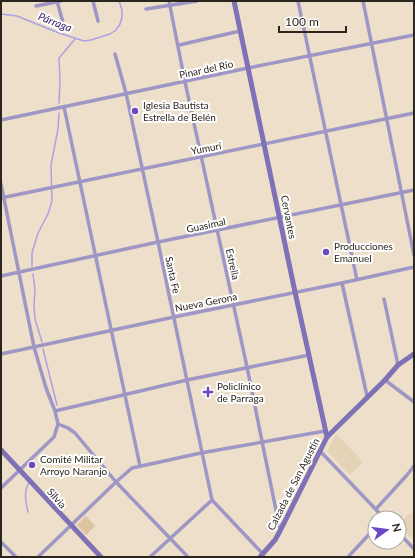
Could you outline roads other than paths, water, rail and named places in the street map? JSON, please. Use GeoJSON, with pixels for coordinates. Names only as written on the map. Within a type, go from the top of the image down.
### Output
{"type":"FeatureCollection","features":[{"type":"Feature","properties":{"kind":"street"},"geometry":{"type":"LineString","coordinates":[[36,6],[59,1],[64,26]]}},
{"type":"Feature","properties":{"kind":"street"},"geometry":{"type":"LineString","coordinates":[[93,1],[98,21]]}},
{"type":"Feature","properties":{"kind":"street","name":"Estrella"},"geometry":{"type":"LineString","coordinates":[[169,1],[234,305],[280,531]]}},
{"type":"Feature","properties":{"kind":"street"},"geometry":{"type":"LineString","coordinates":[[146,9],[197,1]]}},
{"type":"Feature","properties":{"kind":"street","name":"Cervantes"},"geometry":{"type":"LineString","coordinates":[[234,1],[327,437]]}},
{"type":"Feature","properties":{"kind":"street"},"geometry":{"type":"LineString","coordinates":[[298,1],[357,280]]}},
{"type":"Feature","properties":{"kind":"street"},"geometry":{"type":"LineString","coordinates":[[363,1],[414,254]]}},
{"type":"Feature","properties":{"kind":"street"},"geometry":{"type":"LineString","coordinates":[[179,45],[240,31]]}},
{"type":"Feature","properties":{"kind":"street","name":"Pinar del Río"},"geometry":{"type":"LineString","coordinates":[[1,120],[310,55],[414,35]]}},
{"type":"Feature","properties":{"kind":"street","name":"Santa Fe"},"geometry":{"type":"LineString","coordinates":[[116,54],[126,93],[212,500]]}},
{"type":"Feature","properties":{"kind":"street"},"geometry":{"type":"LineString","coordinates":[[64,107],[140,466]]}},
{"type":"Feature","properties":{"kind":"street","name":"Yumurí"},"geometry":{"type":"LineString","coordinates":[[2,198],[414,113]]}},
{"type":"Feature","properties":{"kind":"street"},"geometry":{"type":"LineString","coordinates":[[1,184],[2,198],[34,347],[58,424],[54,437],[1,488]]}},
{"type":"Feature","properties":{"kind":"street","name":"Guasimal"},"geometry":{"type":"LineString","coordinates":[[1,276],[158,242],[414,190]]}},
{"type":"Feature","properties":{"kind":"street","name":"Nueva Gerona"},"geometry":{"type":"LineString","coordinates":[[1,354],[414,267]]}},
{"type":"Feature","properties":{"kind":"street"},"geometry":{"type":"LineString","coordinates":[[342,283],[367,396]]}},
{"type":"Feature","properties":{"kind":"street"},"geometry":{"type":"LineString","coordinates":[[384,299],[398,365]]}},
{"type":"Feature","properties":{"kind":"street","name":"Calzada de San Agustín"},"geometry":{"type":"LineString","coordinates":[[261,555],[275,540],[327,437],[367,396],[385,380],[398,365],[414,354]]}},
{"type":"Feature","properties":{"kind":"street"},"geometry":{"type":"LineString","coordinates":[[54,411],[246,367],[309,355]]}},
{"type":"Feature","properties":{"kind":"street"},"geometry":{"type":"LineString","coordinates":[[385,380],[414,402]]}},
{"type":"Feature","properties":{"kind":"street"},"geometry":{"type":"LineString","coordinates":[[58,424],[75,433],[116,482],[188,557]]}},
{"type":"Feature","properties":{"kind":"street"},"geometry":{"type":"LineString","coordinates":[[38,557],[132,468],[325,430]]}},
{"type":"Feature","properties":{"kind":"street","name":"Silvia"},"geometry":{"type":"LineString","coordinates":[[1,450],[101,557]]}},
{"type":"Feature","properties":{"kind":"street"},"geometry":{"type":"LineString","coordinates":[[320,451],[376,509],[414,466]]}},
{"type":"Feature","properties":{"kind":"street"},"geometry":{"type":"LineString","coordinates":[[150,557],[212,500],[261,555]]}},
{"type":"Feature","properties":{"kind":"street"},"geometry":{"type":"LineString","coordinates":[[348,557],[367,537]]}},
{"type":"Feature","properties":{"kind":"street"},"geometry":{"type":"LineString","coordinates":[[2,542],[16,557]]}},
{"type":"Feature","properties":{"kind":"street"},"geometry":{"type":"LineString","coordinates":[[407,542],[414,549]]}},
{"type":"Feature","properties":{"kind":"waterway","name":"Párraga"},"geometry":{"type":"LineString","coordinates":[[1,14],[17,16],[59,33],[84,41],[110,34],[116,30],[122,17],[122,10],[119,1]]}},
{"type":"Feature","properties":{"kind":"waterway"},"geometry":{"type":"LineString","coordinates":[[59,103],[59,58],[75,39]]}},
{"type":"Feature","properties":{"kind":"waterway"},"geometry":{"type":"LineString","coordinates":[[32,266],[32,253],[38,233],[48,214],[52,201],[51,165],[58,129],[59,113]]}},
{"type":"Feature","properties":{"kind":"waterway"},"geometry":{"type":"LineString","coordinates":[[33,274],[35,290],[35,319],[42,342]]}},
{"type":"Feature","properties":{"kind":"waterway"},"geometry":{"type":"LineString","coordinates":[[43,349],[57,405]]}},
{"type":"Feature","properties":{"kind":"waterway"},"geometry":{"type":"LineString","coordinates":[[28,512],[26,490],[29,483]]}},
{"type":"Feature","properties":{"kind":"place","name":"Iglesia Bautista Estrella de Belén"},"geometry":{"type":"Point","coordinates":[135,111]}},
{"type":"Feature","properties":{"kind":"place","name":"Producciones Emanuel"},"geometry":{"type":"Point","coordinates":[326,252]}},
{"type":"Feature","properties":{"kind":"place","name":"Policlínico de Parraga"},"geometry":{"type":"Point","coordinates":[208,392]}},
{"type":"Feature","properties":{"kind":"place","name":"Comité Militar Arroyo Naranjo"},"geometry":{"type":"Point","coordinates":[32,465]}}]}
